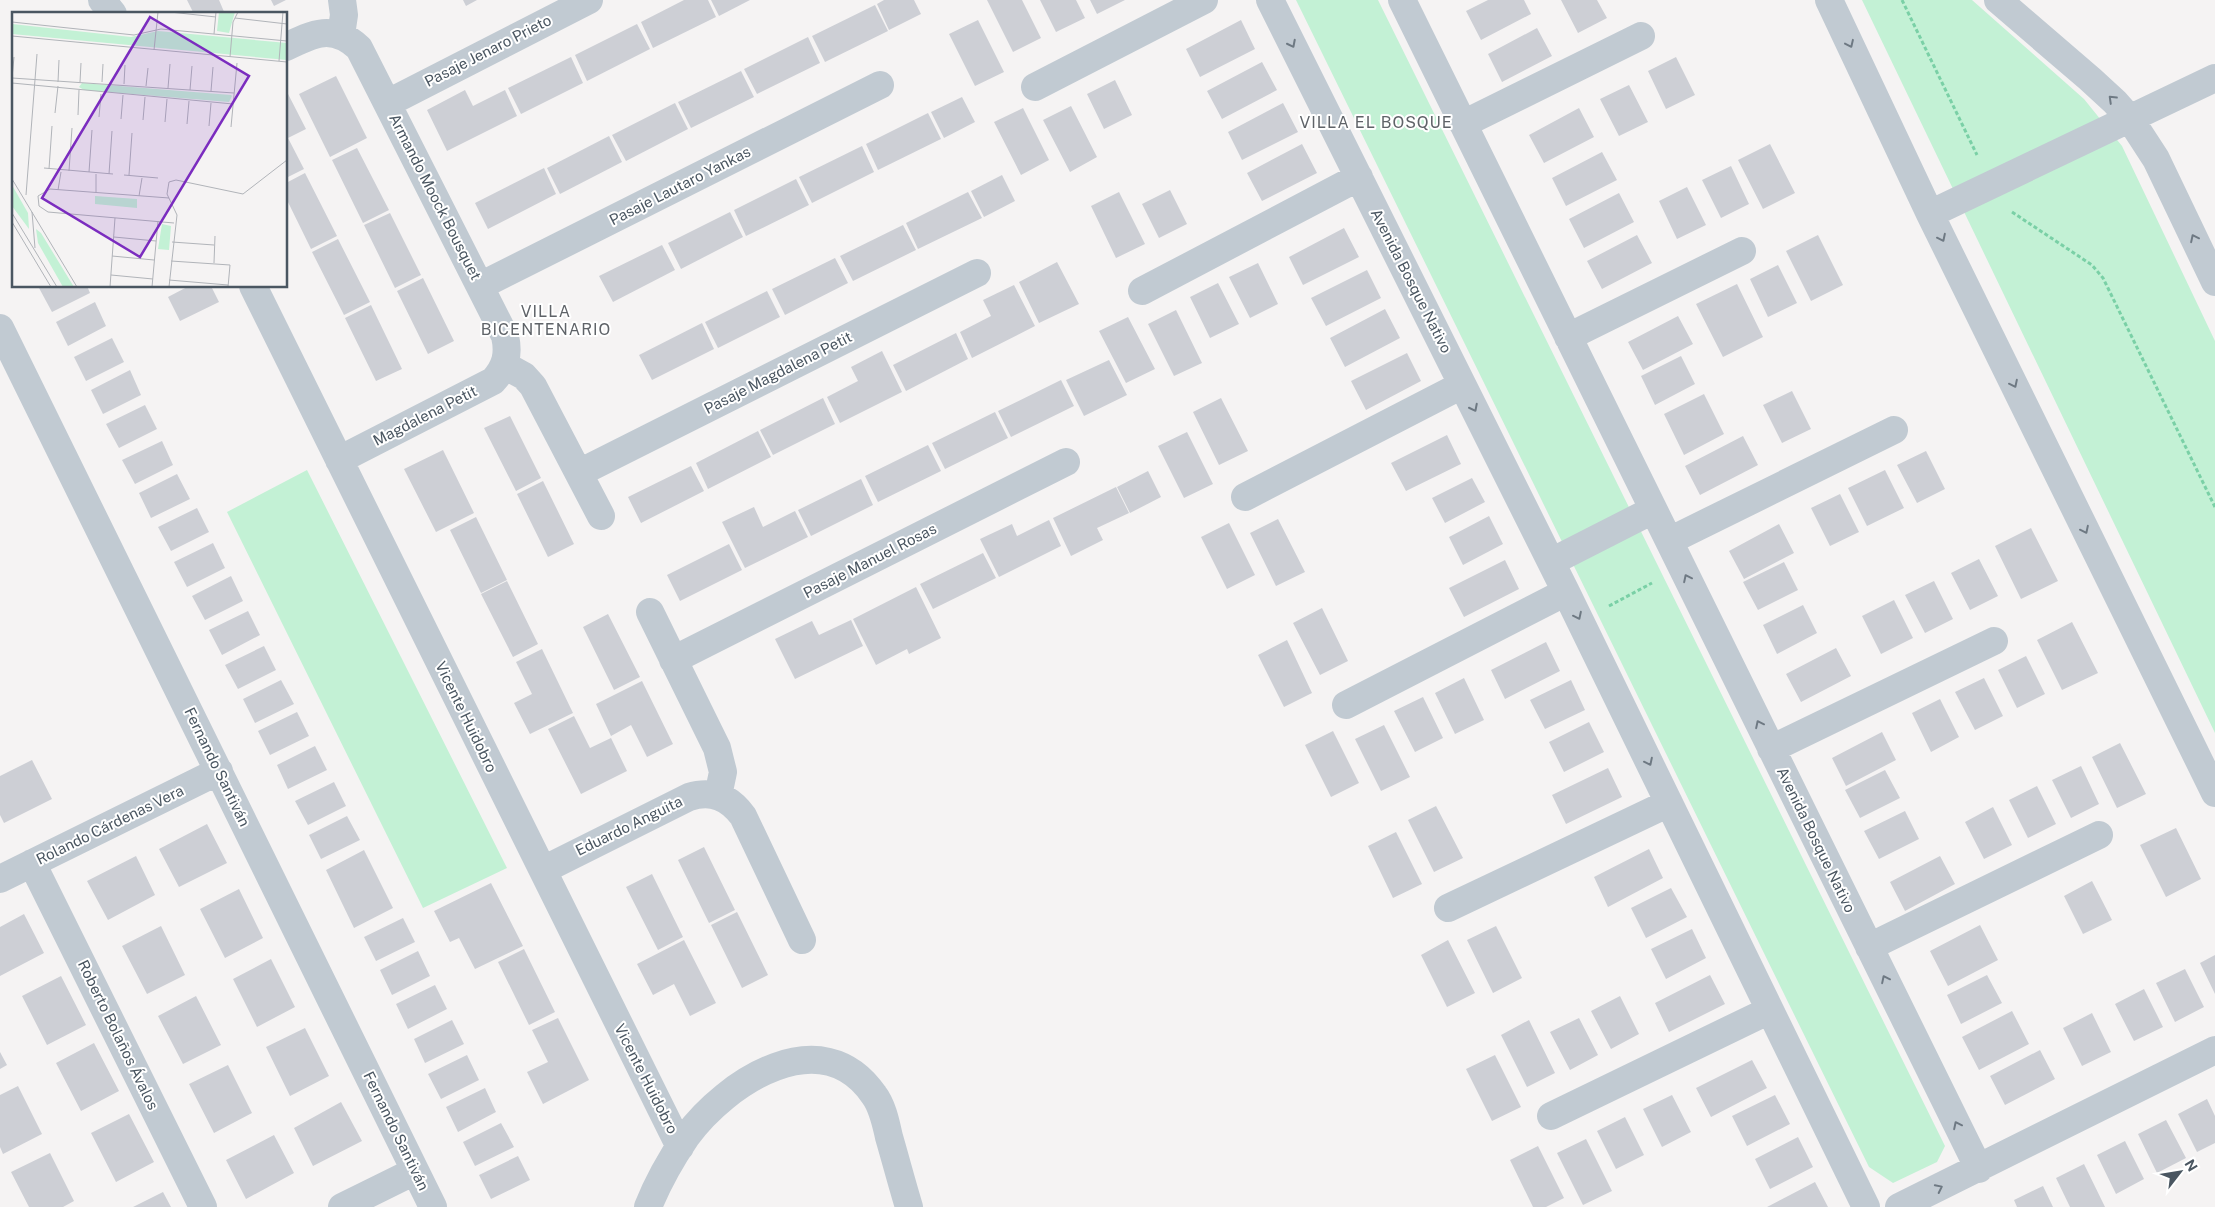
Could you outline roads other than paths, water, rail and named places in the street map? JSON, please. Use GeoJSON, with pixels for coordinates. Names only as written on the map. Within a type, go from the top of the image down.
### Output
{"type":"FeatureCollection","features":[{"type":"Feature","properties":{"kind":"street"},"geometry":{"type":"LineString","coordinates":[[102,0],[111,12]]}},
{"type":"Feature","properties":{"kind":"street"},"geometry":{"type":"LineString","coordinates":[[288,46],[319,33],[341,35],[344,14],[342,0]]}},
{"type":"Feature","properties":{"kind":"street","name":"Pasaje Jenaro Prieto"},"geometry":{"type":"LineString","coordinates":[[388,103],[589,0]]}},
{"type":"Feature","properties":{"kind":"street"},"geometry":{"type":"LineString","coordinates":[[1035,86],[1204,0]]}},
{"type":"Feature","properties":{"kind":"street","name":"Avenida Bosque Nativo"},"geometry":{"type":"LineString","coordinates":[[1270,0],[1585,630],[1866,1207]]}},
{"type":"Feature","properties":{"kind":"street","name":"Avenida Bosque Nativo"},"geometry":{"type":"LineString","coordinates":[[1402,0],[1978,1169]]}},
{"type":"Feature","properties":{"kind":"street"},"geometry":{"type":"LineString","coordinates":[[1829,0],[1930,214],[2215,793]]}},
{"type":"Feature","properties":{"kind":"street"},"geometry":{"type":"LineString","coordinates":[[1998,0],[2090,79],[2130,119],[2156,159],[2215,282]]}},
{"type":"Feature","properties":{"kind":"street","name":"Armando Moock Bousquet"},"geometry":{"type":"LineString","coordinates":[[341,35],[359,48],[505,336],[508,356],[504,365]]}},
{"type":"Feature","properties":{"kind":"street"},"geometry":{"type":"LineString","coordinates":[[1463,124],[1641,36]]}},
{"type":"Feature","properties":{"kind":"street"},"geometry":{"type":"LineString","coordinates":[[1930,214],[2215,78]]}},
{"type":"Feature","properties":{"kind":"street","name":"Pasaje Lautaro Yankas"},"geometry":{"type":"LineString","coordinates":[[480,286],[880,85]]}},
{"type":"Feature","properties":{"kind":"street"},"geometry":{"type":"LineString","coordinates":[[1142,291],[1359,177]]}},
{"type":"Feature","properties":{"kind":"street"},"geometry":{"type":"LineString","coordinates":[[1568,338],[1742,251]]}},
{"type":"Feature","properties":{"kind":"street","name":"Pasaje Magdalena Petit"},"geometry":{"type":"LineString","coordinates":[[579,473],[977,273]]}},
{"type":"Feature","properties":{"kind":"street","name":"Vicente Huidobro"},"geometry":{"type":"LineString","coordinates":[[254,288],[680,1147]]}},
{"type":"Feature","properties":{"kind":"street","name":"Fernando Santiván"},"geometry":{"type":"LineString","coordinates":[[0,328],[433,1207]]}},
{"type":"Feature","properties":{"kind":"street"},"geometry":{"type":"LineString","coordinates":[[504,365],[524,376],[533,386],[601,516]]}},
{"type":"Feature","properties":{"kind":"street","name":"Magdalena Petit"},"geometry":{"type":"LineString","coordinates":[[339,460],[484,387],[493,381],[504,365]]}},
{"type":"Feature","properties":{"kind":"street"},"geometry":{"type":"LineString","coordinates":[[1245,497],[1462,385]]}},
{"type":"Feature","properties":{"kind":"street"},"geometry":{"type":"LineString","coordinates":[[1669,542],[1894,430]]}},
{"type":"Feature","properties":{"kind":"street","name":"Pasaje Manuel Rosas"},"geometry":{"type":"LineString","coordinates":[[673,660],[1066,462]]}},
{"type":"Feature","properties":{"kind":"street"},"geometry":{"type":"LineString","coordinates":[[1551,562],[1653,510]]}},
{"type":"Feature","properties":{"kind":"street"},"geometry":{"type":"LineString","coordinates":[[1346,705],[1566,592]]}},
{"type":"Feature","properties":{"kind":"street"},"geometry":{"type":"LineString","coordinates":[[650,612],[718,748],[722,772],[718,796],[728,800],[743,816],[802,940]]}},
{"type":"Feature","properties":{"kind":"street"},"geometry":{"type":"LineString","coordinates":[[1771,749],[1994,642]]}},
{"type":"Feature","properties":{"kind":"street","name":"Rolando Cárdenas Vera"},"geometry":{"type":"LineString","coordinates":[[0,879],[219,771]]}},
{"type":"Feature","properties":{"kind":"street","name":"Eduardo Anguita"},"geometry":{"type":"LineString","coordinates":[[542,870],[689,797],[698,794],[718,796]]}},
{"type":"Feature","properties":{"kind":"street"},"geometry":{"type":"LineString","coordinates":[[1448,908],[1669,803]]}},
{"type":"Feature","properties":{"kind":"street"},"geometry":{"type":"LineString","coordinates":[[1869,947],[2099,836]]}},
{"type":"Feature","properties":{"kind":"street","name":"Roberto Bolaños Ávalos"},"geometry":{"type":"LineString","coordinates":[[32,863],[202,1207]]}},
{"type":"Feature","properties":{"kind":"street"},"geometry":{"type":"LineString","coordinates":[[1551,1116],[1770,1010]]}},
{"type":"Feature","properties":{"kind":"street"},"geometry":{"type":"LineString","coordinates":[[1899,1207],[2215,1050]]}},
{"type":"Feature","properties":{"kind":"street"},"geometry":{"type":"LineString","coordinates":[[648,1207],[668,1164],[709,1111],[753,1078],[790,1061],[808,1059],[828,1061],[846,1068],[862,1080],[876,1096],[909,1207]]}},
{"type":"Feature","properties":{"kind":"street"},"geometry":{"type":"LineString","coordinates":[[342,1207],[415,1171]]}},
{"type":"Feature","properties":{"kind":"district","name":"VILLA EL BOSQUE"},"geometry":{"type":"Point","coordinates":[1376,122]}},
{"type":"Feature","properties":{"kind":"district","name":"VILLA BICENTENARIO"},"geometry":{"type":"Point","coordinates":[546,320]}}]}
